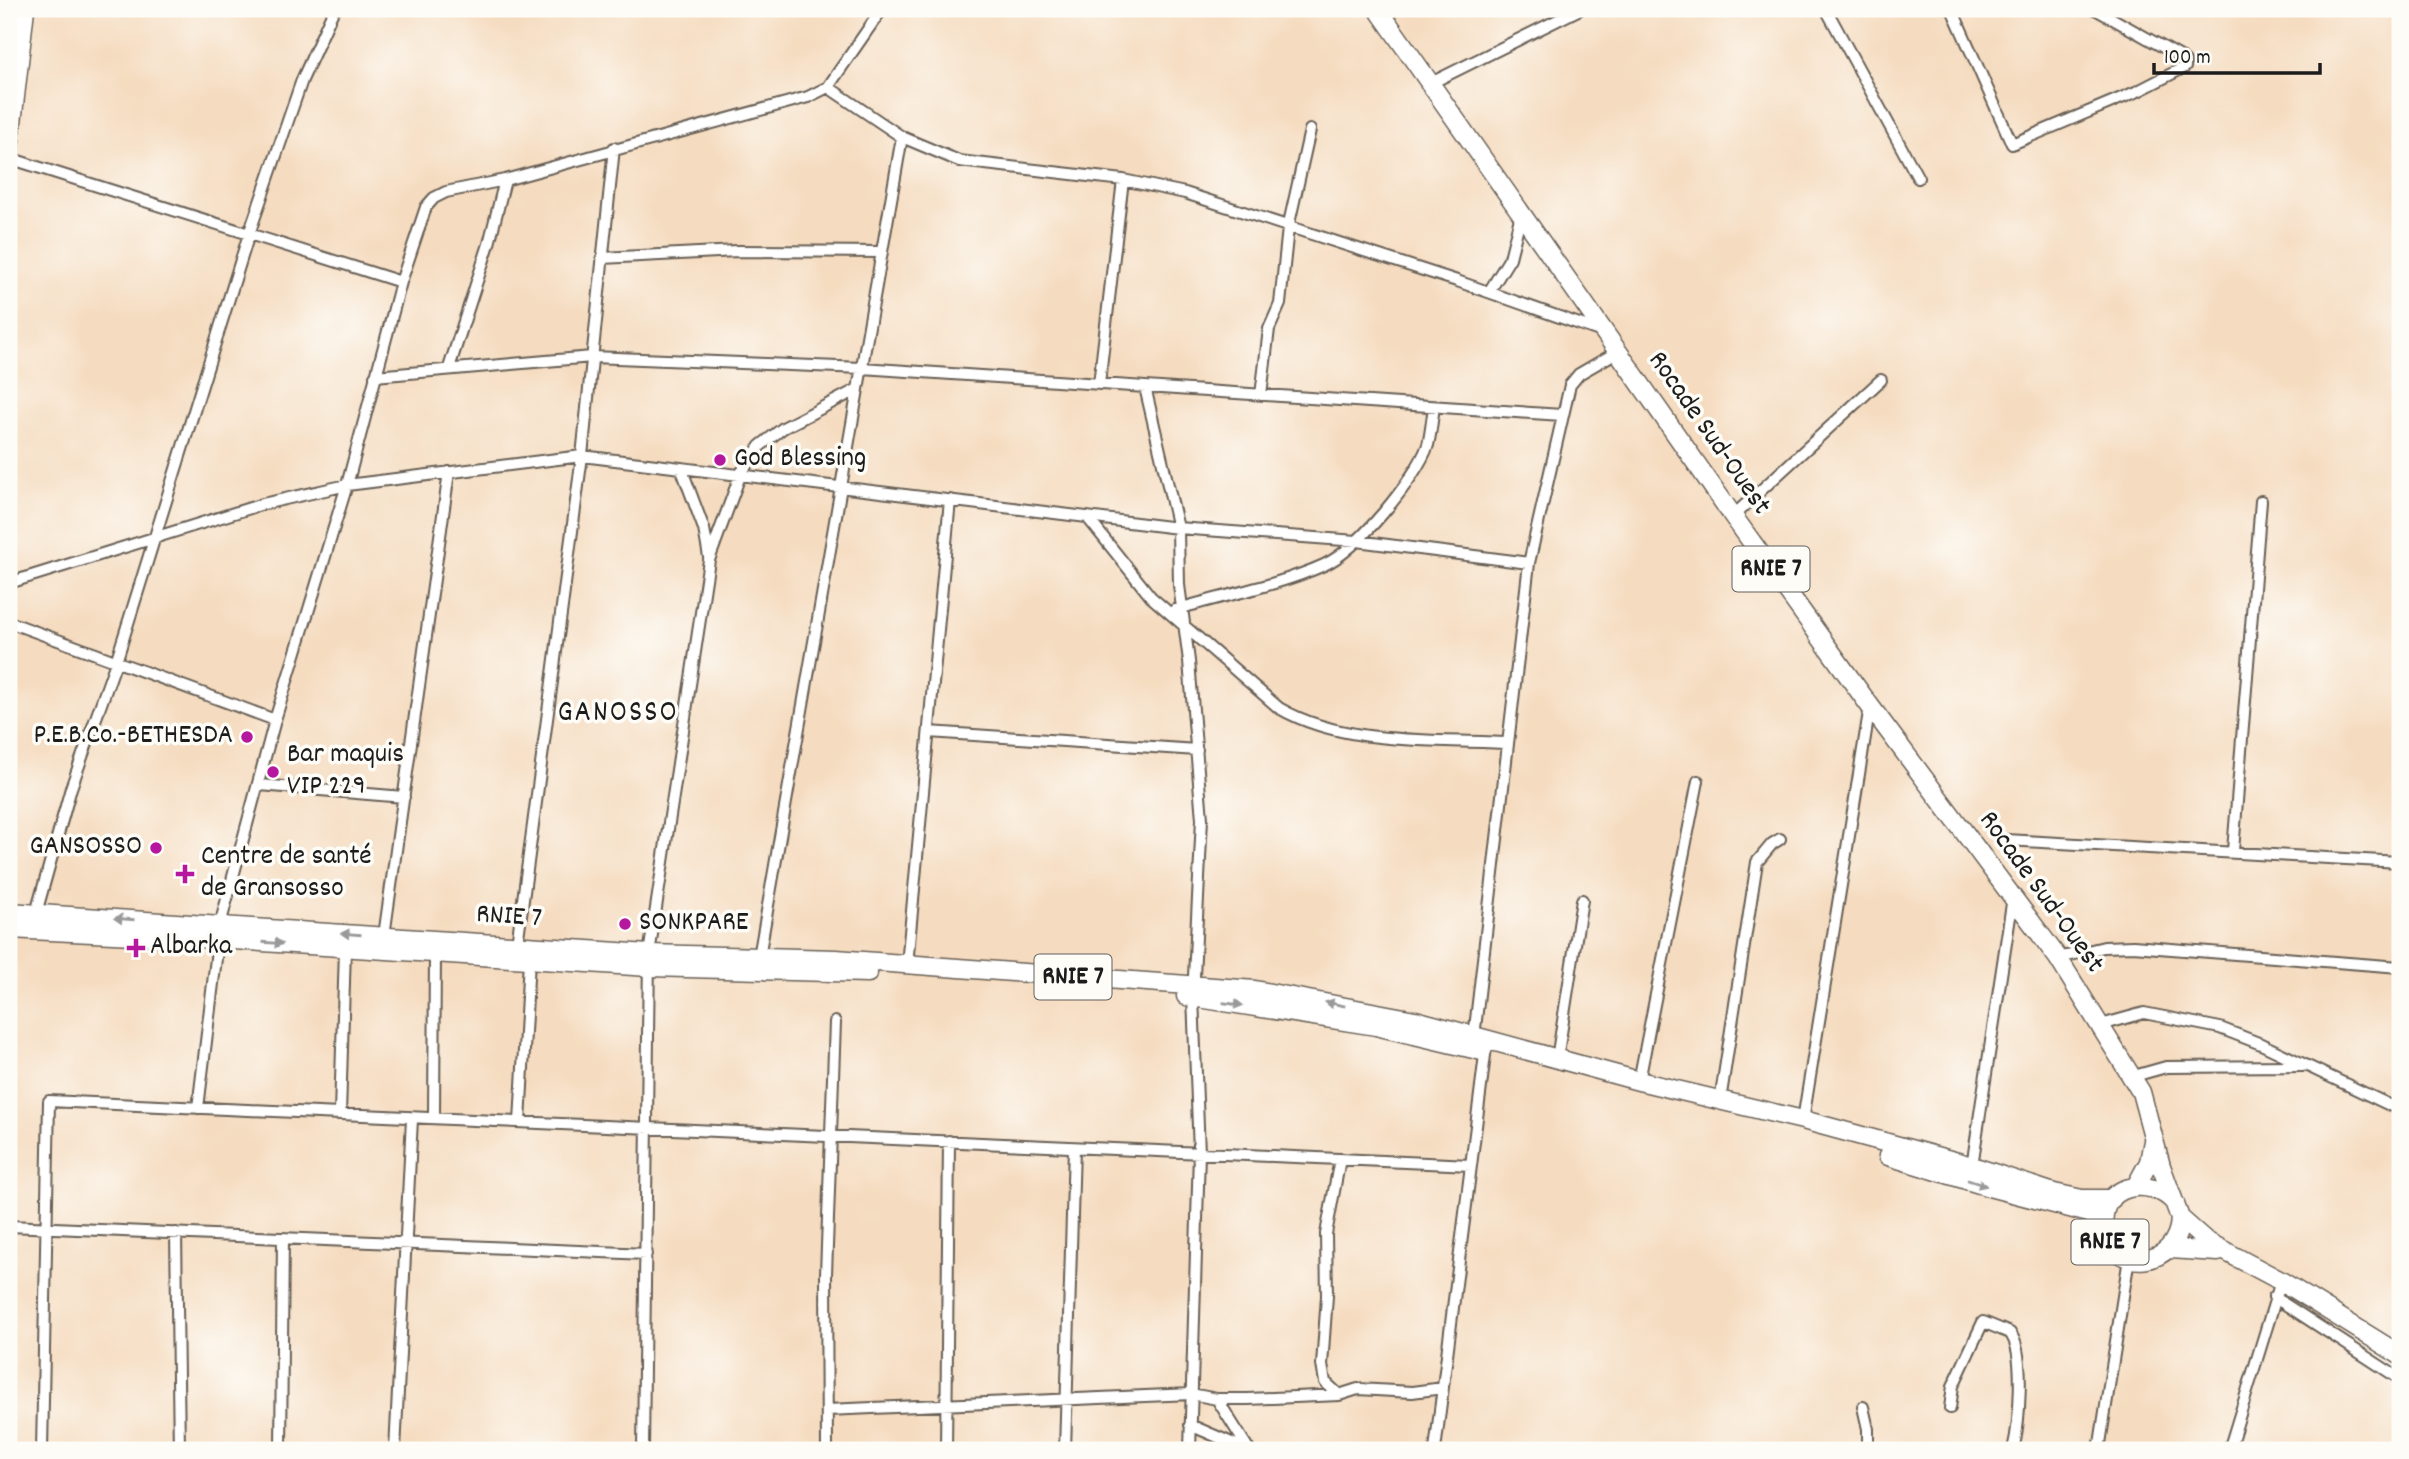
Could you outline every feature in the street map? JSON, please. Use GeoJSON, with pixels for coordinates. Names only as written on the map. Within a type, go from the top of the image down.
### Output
{"type":"FeatureCollection","features":[{"type":"Feature","properties":{"kind":"main road","name":"Rocade Sud-Ouest"},"geometry":{"type":"LineString","coordinates":[[1378,9],[1732,516],[2058,958],[2134,1076],[2177,1211]]}},
{"type":"Feature","properties":{"kind":"main road","name":"RNIE 7"},"geometry":{"type":"LineString","coordinates":[[9,912],[218,932],[345,949],[435,952],[529,960],[759,957],[907,965],[1194,991]]}},
{"type":"Feature","properties":{"kind":"main road","name":"RNIE 7"},"geometry":{"type":"LineString","coordinates":[[9,929],[384,936],[517,945],[649,960],[1194,991],[1255,990],[1415,1020],[1482,1043],[2089,1213],[2104,1228],[2115,1250],[2129,1258],[2149,1260],[2170,1249],[2209,1250],[2239,1257]]}},
{"type":"Feature","properties":{"kind":"main road","name":"RNIE 7"},"geometry":{"type":"LineString","coordinates":[[1482,1043],[1803,1120],[1972,1166],[2072,1197],[2112,1199]]}},
{"type":"Feature","properties":{"kind":"main road"},"geometry":{"type":"LineString","coordinates":[[2136,1186],[2149,1161],[2154,1134]]}},
{"type":"Feature","properties":{"kind":"main road","name":"RNIE 7"},"geometry":{"type":"LineString","coordinates":[[2104,1228],[2104,1218],[2112,1199],[2123,1190],[2136,1186],[2158,1188],[2206,1241],[2239,1257],[2277,1289],[2400,1355]]}},
{"type":"Feature","properties":{"kind":"main road","name":"RNIE 7"},"geometry":{"type":"LineString","coordinates":[[2170,1249],[2179,1229],[2177,1211]]}},
{"type":"Feature","properties":{"kind":"street"},"geometry":{"type":"LineString","coordinates":[[26,9],[9,159],[401,282]]}},
{"type":"Feature","properties":{"kind":"street"},"geometry":{"type":"LineString","coordinates":[[36,913],[71,788],[116,662],[249,234],[302,80],[334,9]]}},
{"type":"Feature","properties":{"kind":"street"},"geometry":{"type":"LineString","coordinates":[[198,1108],[218,932],[260,785],[275,720],[347,485],[420,220],[434,198],[446,192],[505,180],[808,97],[828,87],[882,9]]}},
{"type":"Feature","properties":{"kind":"street"},"geometry":{"type":"LineString","coordinates":[[1429,84],[1580,9]]}},
{"type":"Feature","properties":{"kind":"street"},"geometry":{"type":"LineString","coordinates":[[1826,9],[1918,178]]}},
{"type":"Feature","properties":{"kind":"street"},"geometry":{"type":"LineString","coordinates":[[1952,9],[2012,144],[2138,91],[2185,67],[2185,62],[2179,56],[2095,9]]}},
{"type":"Feature","properties":{"kind":"street"},"geometry":{"type":"LineString","coordinates":[[828,87],[902,137],[949,158],[982,166],[1124,180],[1185,193],[1489,292],[1606,334]]}},
{"type":"Feature","properties":{"kind":"street"},"geometry":{"type":"LineString","coordinates":[[1261,395],[1269,330],[1280,304],[1288,228],[1310,130]]}},
{"type":"Feature","properties":{"kind":"street"},"geometry":{"type":"LineString","coordinates":[[759,957],[902,137]]}},
{"type":"Feature","properties":{"kind":"street"},"geometry":{"type":"LineString","coordinates":[[517,945],[582,456],[614,148]]}},
{"type":"Feature","properties":{"kind":"street"},"geometry":{"type":"LineString","coordinates":[[449,368],[489,244],[505,180]]}},
{"type":"Feature","properties":{"kind":"street"},"geometry":{"type":"LineString","coordinates":[[1099,384],[1124,180]]}},
{"type":"Feature","properties":{"kind":"street"},"geometry":{"type":"LineString","coordinates":[[1489,292],[1510,258],[1521,214]]}},
{"type":"Feature","properties":{"kind":"street"},"geometry":{"type":"LineString","coordinates":[[602,258],[737,251],[882,252]]}},
{"type":"Feature","properties":{"kind":"street"},"geometry":{"type":"LineString","coordinates":[[1435,1450],[1471,1165],[1507,743],[1529,563],[1565,396],[1579,374],[1617,352]]}},
{"type":"Feature","properties":{"kind":"street"},"geometry":{"type":"LineString","coordinates":[[375,376],[592,357],[862,368],[1562,415]]}},
{"type":"Feature","properties":{"kind":"street"},"geometry":{"type":"LineString","coordinates":[[1732,516],[1881,380]]}},
{"type":"Feature","properties":{"kind":"street"},"geometry":{"type":"LineString","coordinates":[[1145,387],[1178,528],[1181,608],[1202,819],[1194,991],[1199,1153],[1190,1450]]}},
{"type":"Feature","properties":{"kind":"street"},"geometry":{"type":"LineString","coordinates":[[643,1450],[649,960],[709,560],[741,473],[770,436],[858,389]]}},
{"type":"Feature","properties":{"kind":"street"},"geometry":{"type":"LineString","coordinates":[[1168,612],[1326,564],[1357,541],[1388,508],[1428,445],[1434,407]]}},
{"type":"Feature","properties":{"kind":"street"},"geometry":{"type":"LineString","coordinates":[[9,583],[263,504],[347,485],[582,456],[682,470],[741,473],[841,488],[1178,528],[1357,541],[1529,563]]}},
{"type":"Feature","properties":{"kind":"street"},"geometry":{"type":"LineString","coordinates":[[682,470],[704,529],[709,560]]}},
{"type":"Feature","properties":{"kind":"street"},"geometry":{"type":"LineString","coordinates":[[384,936],[449,472]]}},
{"type":"Feature","properties":{"kind":"street"},"geometry":{"type":"LineString","coordinates":[[907,965],[950,500]]}},
{"type":"Feature","properties":{"kind":"street"},"geometry":{"type":"LineString","coordinates":[[2233,851],[2261,500]]}},
{"type":"Feature","properties":{"kind":"street"},"geometry":{"type":"LineString","coordinates":[[1087,517],[1168,612],[1228,660],[1279,708],[1305,721],[1372,734],[1507,743]]}},
{"type":"Feature","properties":{"kind":"street"},"geometry":{"type":"LineString","coordinates":[[9,622],[275,720]]}},
{"type":"Feature","properties":{"kind":"street"},"geometry":{"type":"LineString","coordinates":[[1803,1120],[1870,706]]}},
{"type":"Feature","properties":{"kind":"street"},"geometry":{"type":"LineString","coordinates":[[929,732],[1197,750]]}},
{"type":"Feature","properties":{"kind":"street"},"geometry":{"type":"LineString","coordinates":[[1639,1081],[1698,781]]}},
{"type":"Feature","properties":{"kind":"street"},"geometry":{"type":"LineString","coordinates":[[260,785],[404,797]]}},
{"type":"Feature","properties":{"kind":"street"},"geometry":{"type":"LineString","coordinates":[[1720,1101],[1756,862],[1780,839]]}},
{"type":"Feature","properties":{"kind":"street"},"geometry":{"type":"LineString","coordinates":[[2006,840],[2400,862]]}},
{"type":"Feature","properties":{"kind":"street"},"geometry":{"type":"LineString","coordinates":[[1972,1166],[2013,897]]}},
{"type":"Feature","properties":{"kind":"street"},"geometry":{"type":"LineString","coordinates":[[1557,1059],[1582,900]]}},
{"type":"Feature","properties":{"kind":"street"},"geometry":{"type":"LineString","coordinates":[[2058,958],[2104,947],[2133,946],[2400,967]]}},
{"type":"Feature","properties":{"kind":"street"},"geometry":{"type":"LineString","coordinates":[[340,1114],[345,949]]}},
{"type":"Feature","properties":{"kind":"street"},"geometry":{"type":"LineString","coordinates":[[434,1118],[435,952]]}},
{"type":"Feature","properties":{"kind":"street"},"geometry":{"type":"LineString","coordinates":[[520,1122],[529,960]]}},
{"type":"Feature","properties":{"kind":"street"},"geometry":{"type":"LineString","coordinates":[[2101,1025],[2144,1013],[2162,1014],[2230,1032],[2400,1110]]}},
{"type":"Feature","properties":{"kind":"street"},"geometry":{"type":"LineString","coordinates":[[827,1450],[835,1021]]}},
{"type":"Feature","properties":{"kind":"street"},"geometry":{"type":"LineString","coordinates":[[2134,1076],[2166,1067],[2306,1066]]}},
{"type":"Feature","properties":{"kind":"street"},"geometry":{"type":"LineString","coordinates":[[42,1450],[49,1101],[1471,1165]]}},
{"type":"Feature","properties":{"kind":"street"},"geometry":{"type":"LineString","coordinates":[[395,1450],[412,1119]]}},
{"type":"Feature","properties":{"kind":"street"},"geometry":{"type":"LineString","coordinates":[[946,1450],[949,1141]]}},
{"type":"Feature","properties":{"kind":"street"},"geometry":{"type":"LineString","coordinates":[[1065,1450],[1074,1148]]}},
{"type":"Feature","properties":{"kind":"street"},"geometry":{"type":"LineString","coordinates":[[1339,1395],[1325,1382],[1322,1365],[1327,1296],[1326,1234],[1340,1159]]}},
{"type":"Feature","properties":{"kind":"street"},"geometry":{"type":"LineString","coordinates":[[9,1226],[646,1254]]}},
{"type":"Feature","properties":{"kind":"street"},"geometry":{"type":"LineString","coordinates":[[176,1233],[179,1449],[204,1450]]}},
{"type":"Feature","properties":{"kind":"street"},"geometry":{"type":"LineString","coordinates":[[281,1450],[283,1238]]}},
{"type":"Feature","properties":{"kind":"street"},"geometry":{"type":"LineString","coordinates":[[2099,1450],[2129,1258]]}},
{"type":"Feature","properties":{"kind":"street"},"geometry":{"type":"LineString","coordinates":[[2229,1450],[2277,1289],[2400,1379]]}},
{"type":"Feature","properties":{"kind":"street"},"geometry":{"type":"LineString","coordinates":[[1950,1408],[1953,1386],[1983,1322],[2010,1333],[2016,1349],[2020,1393],[2013,1450]]}},
{"type":"Feature","properties":{"kind":"street"},"geometry":{"type":"LineString","coordinates":[[827,1410],[1191,1394],[1217,1399],[1339,1395],[1358,1389],[1412,1392],[1443,1388]]}},
{"type":"Feature","properties":{"kind":"street"},"geometry":{"type":"LineString","coordinates":[[1217,1399],[1249,1450]]}},
{"type":"Feature","properties":{"kind":"street"},"geometry":{"type":"LineString","coordinates":[[1863,1408],[1868,1429],[1868,1450]]}},
{"type":"Feature","properties":{"kind":"street"},"geometry":{"type":"LineString","coordinates":[[1190,1425],[1249,1450]]}},
{"type":"Feature","properties":{"kind":"place","name":"God Blessing"},"geometry":{"type":"Point","coordinates":[720,460]}},
{"type":"Feature","properties":{"kind":"place","name":"P.E.B.Co.-BETHESDA"},"geometry":{"type":"Point","coordinates":[247,737]}},
{"type":"Feature","properties":{"kind":"place","name":"Bar maquis VIP 229"},"geometry":{"type":"Point","coordinates":[273,772]}},
{"type":"Feature","properties":{"kind":"place","name":"GANSOSSO"},"geometry":{"type":"Point","coordinates":[156,848]}},
{"type":"Feature","properties":{"kind":"place","name":"Centre de santé de Gransosso"},"geometry":{"type":"Point","coordinates":[185,874]}},
{"type":"Feature","properties":{"kind":"place","name":"SONKPARE"},"geometry":{"type":"Point","coordinates":[625,924]}},
{"type":"Feature","properties":{"kind":"place","name":"Albarka"},"geometry":{"type":"Point","coordinates":[136,948]}},
{"type":"Feature","properties":{"kind":"district","name":"GANOSSO"},"geometry":{"type":"Point","coordinates":[618,714]}}]}
